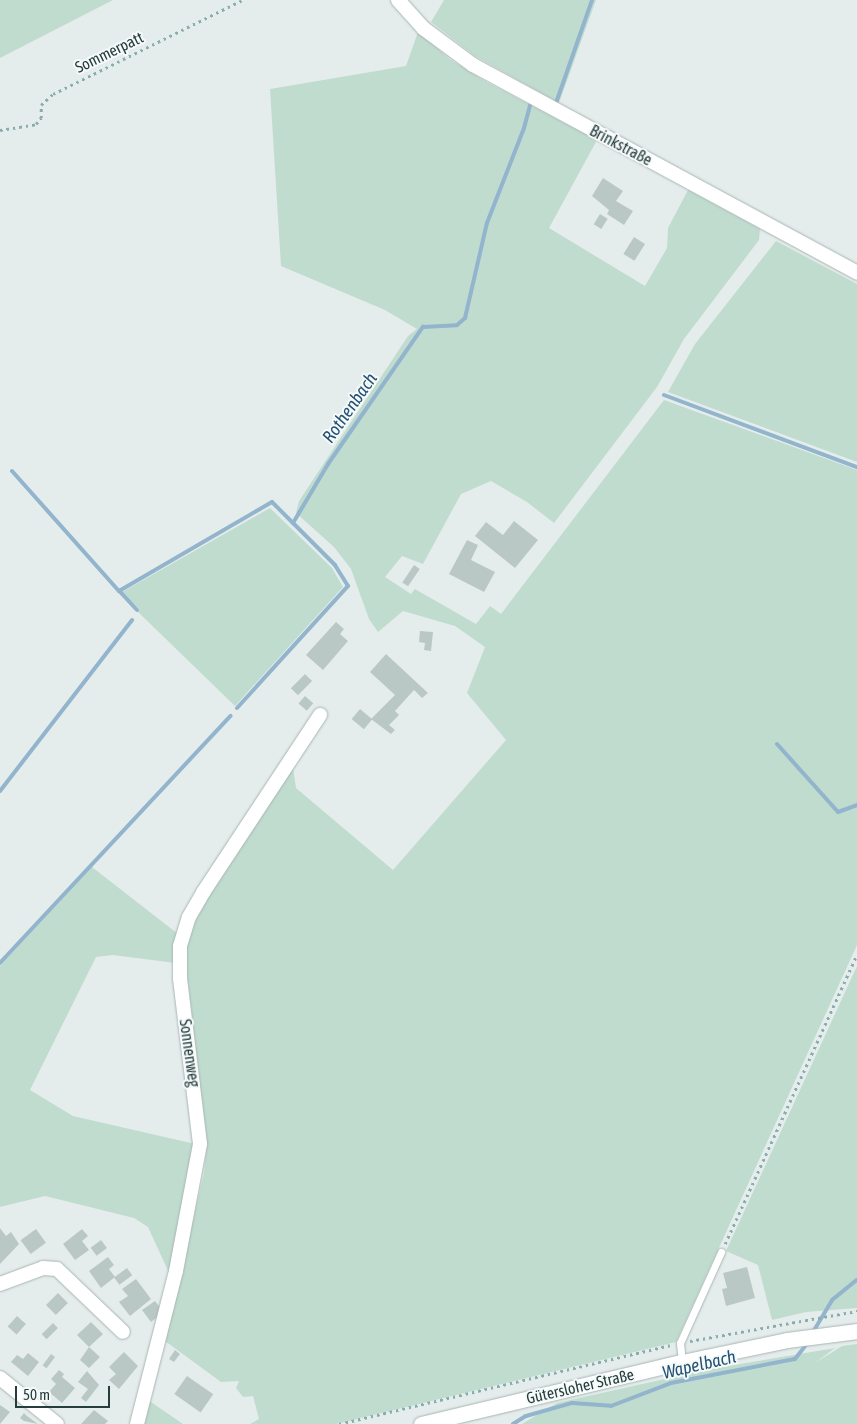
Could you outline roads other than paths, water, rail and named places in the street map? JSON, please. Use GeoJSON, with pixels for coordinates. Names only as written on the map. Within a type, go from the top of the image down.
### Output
{"type":"FeatureCollection","features":[{"type":"Feature","properties":{"kind":"main road","name":"Gütersloher Straße"},"geometry":{"type":"LineString","coordinates":[[421,1424],[682,1362],[788,1340],[850,1331]]}},
{"type":"Feature","properties":{"kind":"street","name":"Brinkstraße"},"geometry":{"type":"LineString","coordinates":[[398,0],[423,28],[473,65],[857,273]]}},
{"type":"Feature","properties":{"kind":"street","name":"Sonnenweg"},"geometry":{"type":"LineString","coordinates":[[137,1424],[176,1270],[200,1144],[180,978],[180,946],[189,917],[204,891],[320,715]]}},
{"type":"Feature","properties":{"kind":"street"},"geometry":{"type":"LineString","coordinates":[[0,1284],[43,1268],[57,1269],[123,1332]]}},
{"type":"Feature","properties":{"kind":"street"},"geometry":{"type":"LineString","coordinates":[[0,1378],[58,1424]]}},
{"type":"Feature","properties":{"kind":"lane"},"geometry":{"type":"LineString","coordinates":[[682,1362],[680,1343],[721,1252]]}},
{"type":"Feature","properties":{"kind":"waterway","name":"Rothenbach"},"geometry":{"type":"LineString","coordinates":[[556,103],[592,0]]}},
{"type":"Feature","properties":{"kind":"waterway","name":"Rothenbach"},"geometry":{"type":"LineString","coordinates":[[237,708],[348,586],[335,565],[293,523],[328,464],[423,327],[457,325],[465,318],[487,223],[524,128],[530,105]]}},
{"type":"Feature","properties":{"kind":"waterway"},"geometry":{"type":"LineString","coordinates":[[664,395],[857,467]]}},
{"type":"Feature","properties":{"kind":"waterway"},"geometry":{"type":"LineString","coordinates":[[12,471],[119,591]]}},
{"type":"Feature","properties":{"kind":"waterway"},"geometry":{"type":"LineString","coordinates":[[137,610],[119,591],[272,502],[293,523]]}},
{"type":"Feature","properties":{"kind":"waterway"},"geometry":{"type":"LineString","coordinates":[[0,791],[132,620]]}},
{"type":"Feature","properties":{"kind":"waterway"},"geometry":{"type":"LineString","coordinates":[[0,963],[230,716]]}},
{"type":"Feature","properties":{"kind":"waterway"},"geometry":{"type":"LineString","coordinates":[[777,744],[838,812],[857,805]]}},
{"type":"Feature","properties":{"kind":"waterway","name":"Wapelbach"},"geometry":{"type":"LineString","coordinates":[[813,1332],[832,1300],[857,1280]]}},
{"type":"Feature","properties":{"kind":"waterway","name":"Wapelbach"},"geometry":{"type":"LineString","coordinates":[[513,1424],[526,1416],[572,1403],[611,1406],[671,1383],[795,1359],[809,1341]]}}]}
